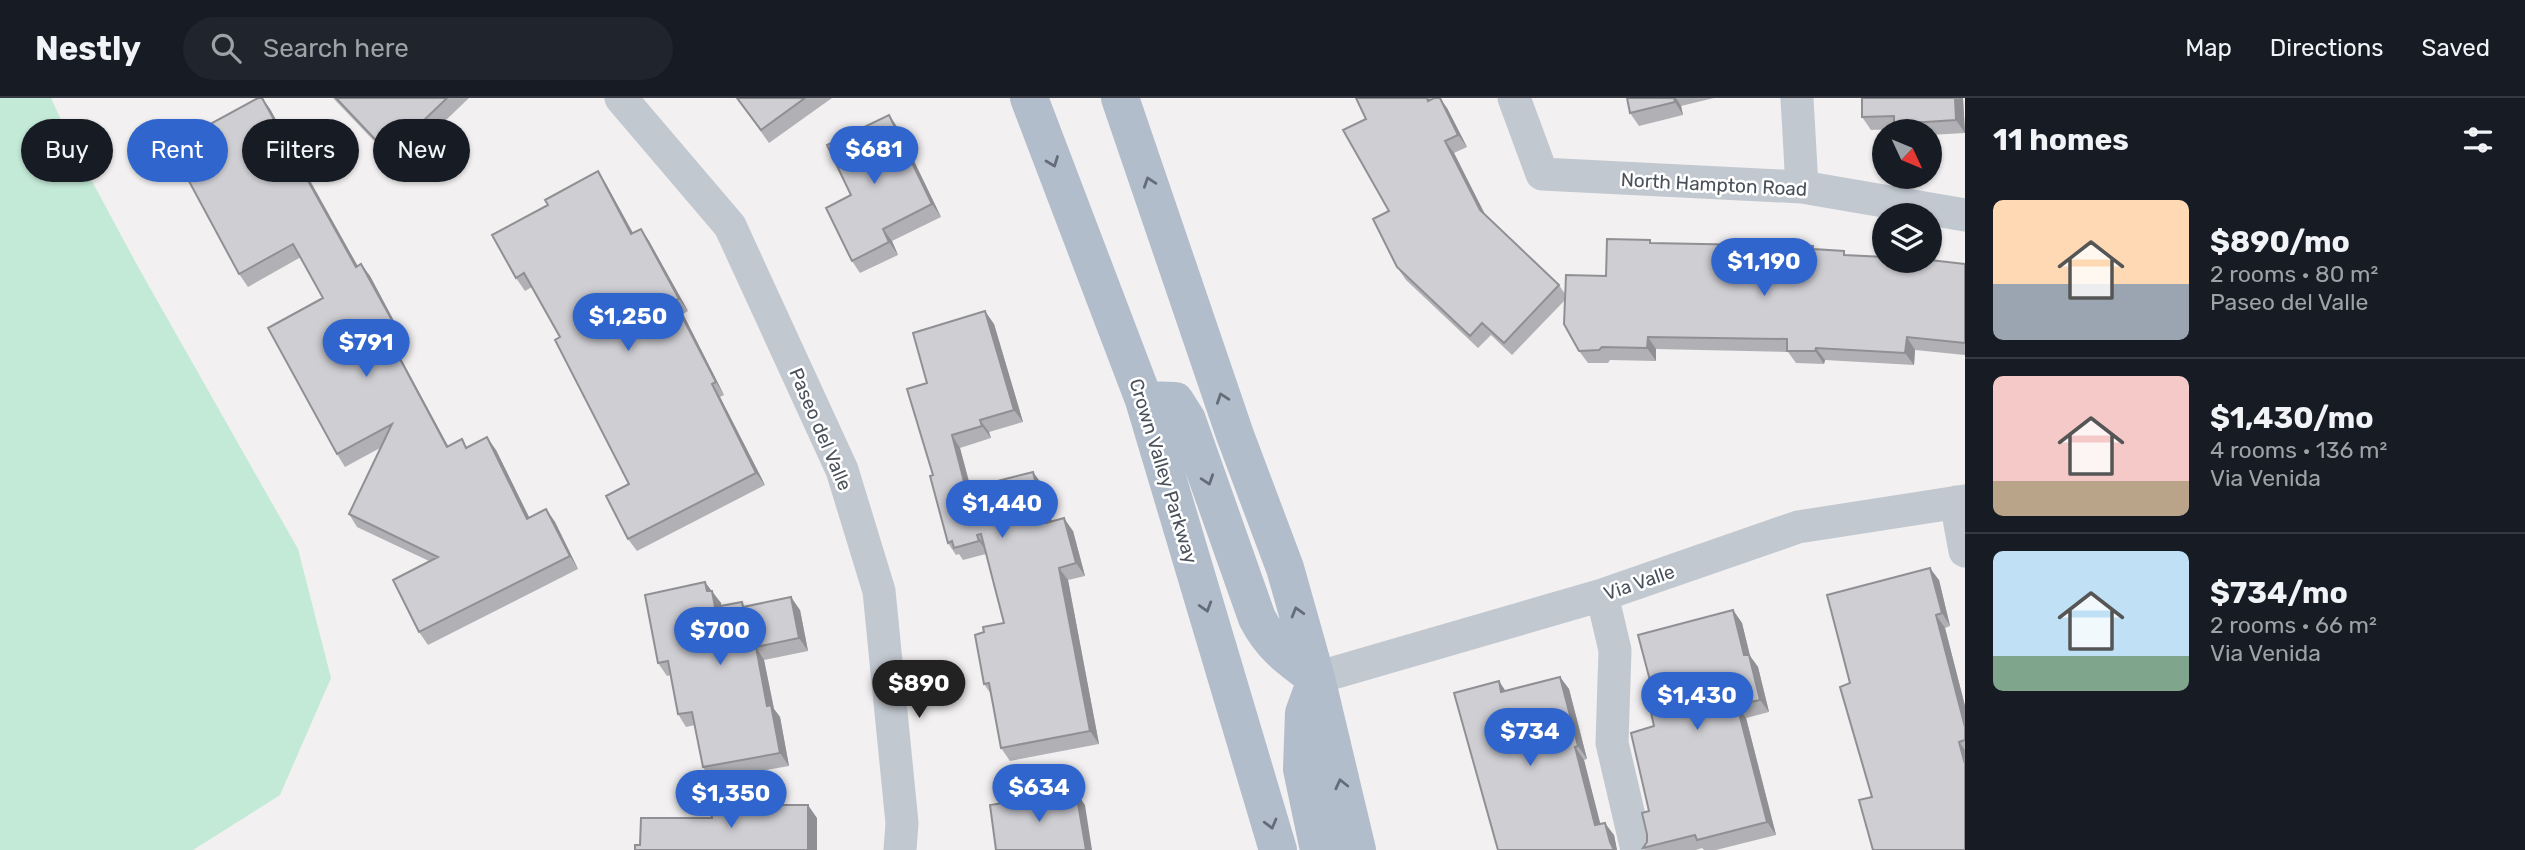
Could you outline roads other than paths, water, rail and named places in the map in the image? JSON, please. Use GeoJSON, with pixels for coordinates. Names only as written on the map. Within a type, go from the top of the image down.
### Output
{"type":"FeatureCollection","features":[{"type":"Feature","properties":{"kind":"main road","name":"Crown Valley Parkway"},"geometry":{"type":"LineString","coordinates":[[1029,98],[1144,400],[1278,850]]}},
{"type":"Feature","properties":{"kind":"main road"},"geometry":{"type":"LineString","coordinates":[[1120,98],[1235,435],[1285,568],[1316,678],[1357,850]]}},
{"type":"Feature","properties":{"kind":"main road"},"geometry":{"type":"LineString","coordinates":[[1144,400],[1175,401],[1187,420],[1262,628],[1286,656],[1316,678]]}},
{"type":"Feature","properties":{"kind":"main road"},"geometry":{"type":"LineString","coordinates":[[1316,678],[1304,713],[1302,769],[1319,850]]}},
{"type":"Feature","properties":{"kind":"street","name":"Paseo del Valle"},"geometry":{"type":"LineString","coordinates":[[621,98],[730,226],[842,470],[878,591],[902,823],[900,850]]}},
{"type":"Feature","properties":{"kind":"street","name":"North Hampton Road"},"geometry":{"type":"LineString","coordinates":[[1514,98],[1542,174],[1802,187],[1965,215]]}},
{"type":"Feature","properties":{"kind":"street"},"geometry":{"type":"LineString","coordinates":[[1797,98],[1802,187]]}},
{"type":"Feature","properties":{"kind":"street","name":"Via Valle"},"geometry":{"type":"LineString","coordinates":[[1316,678],[1602,595],[1798,527],[1960,502]]}},
{"type":"Feature","properties":{"kind":"street"},"geometry":{"type":"LineString","coordinates":[[1960,502],[1965,551]]}},
{"type":"Feature","properties":{"kind":"street"},"geometry":{"type":"LineString","coordinates":[[1602,595],[1615,650],[1612,743],[1637,850]]}}]}
